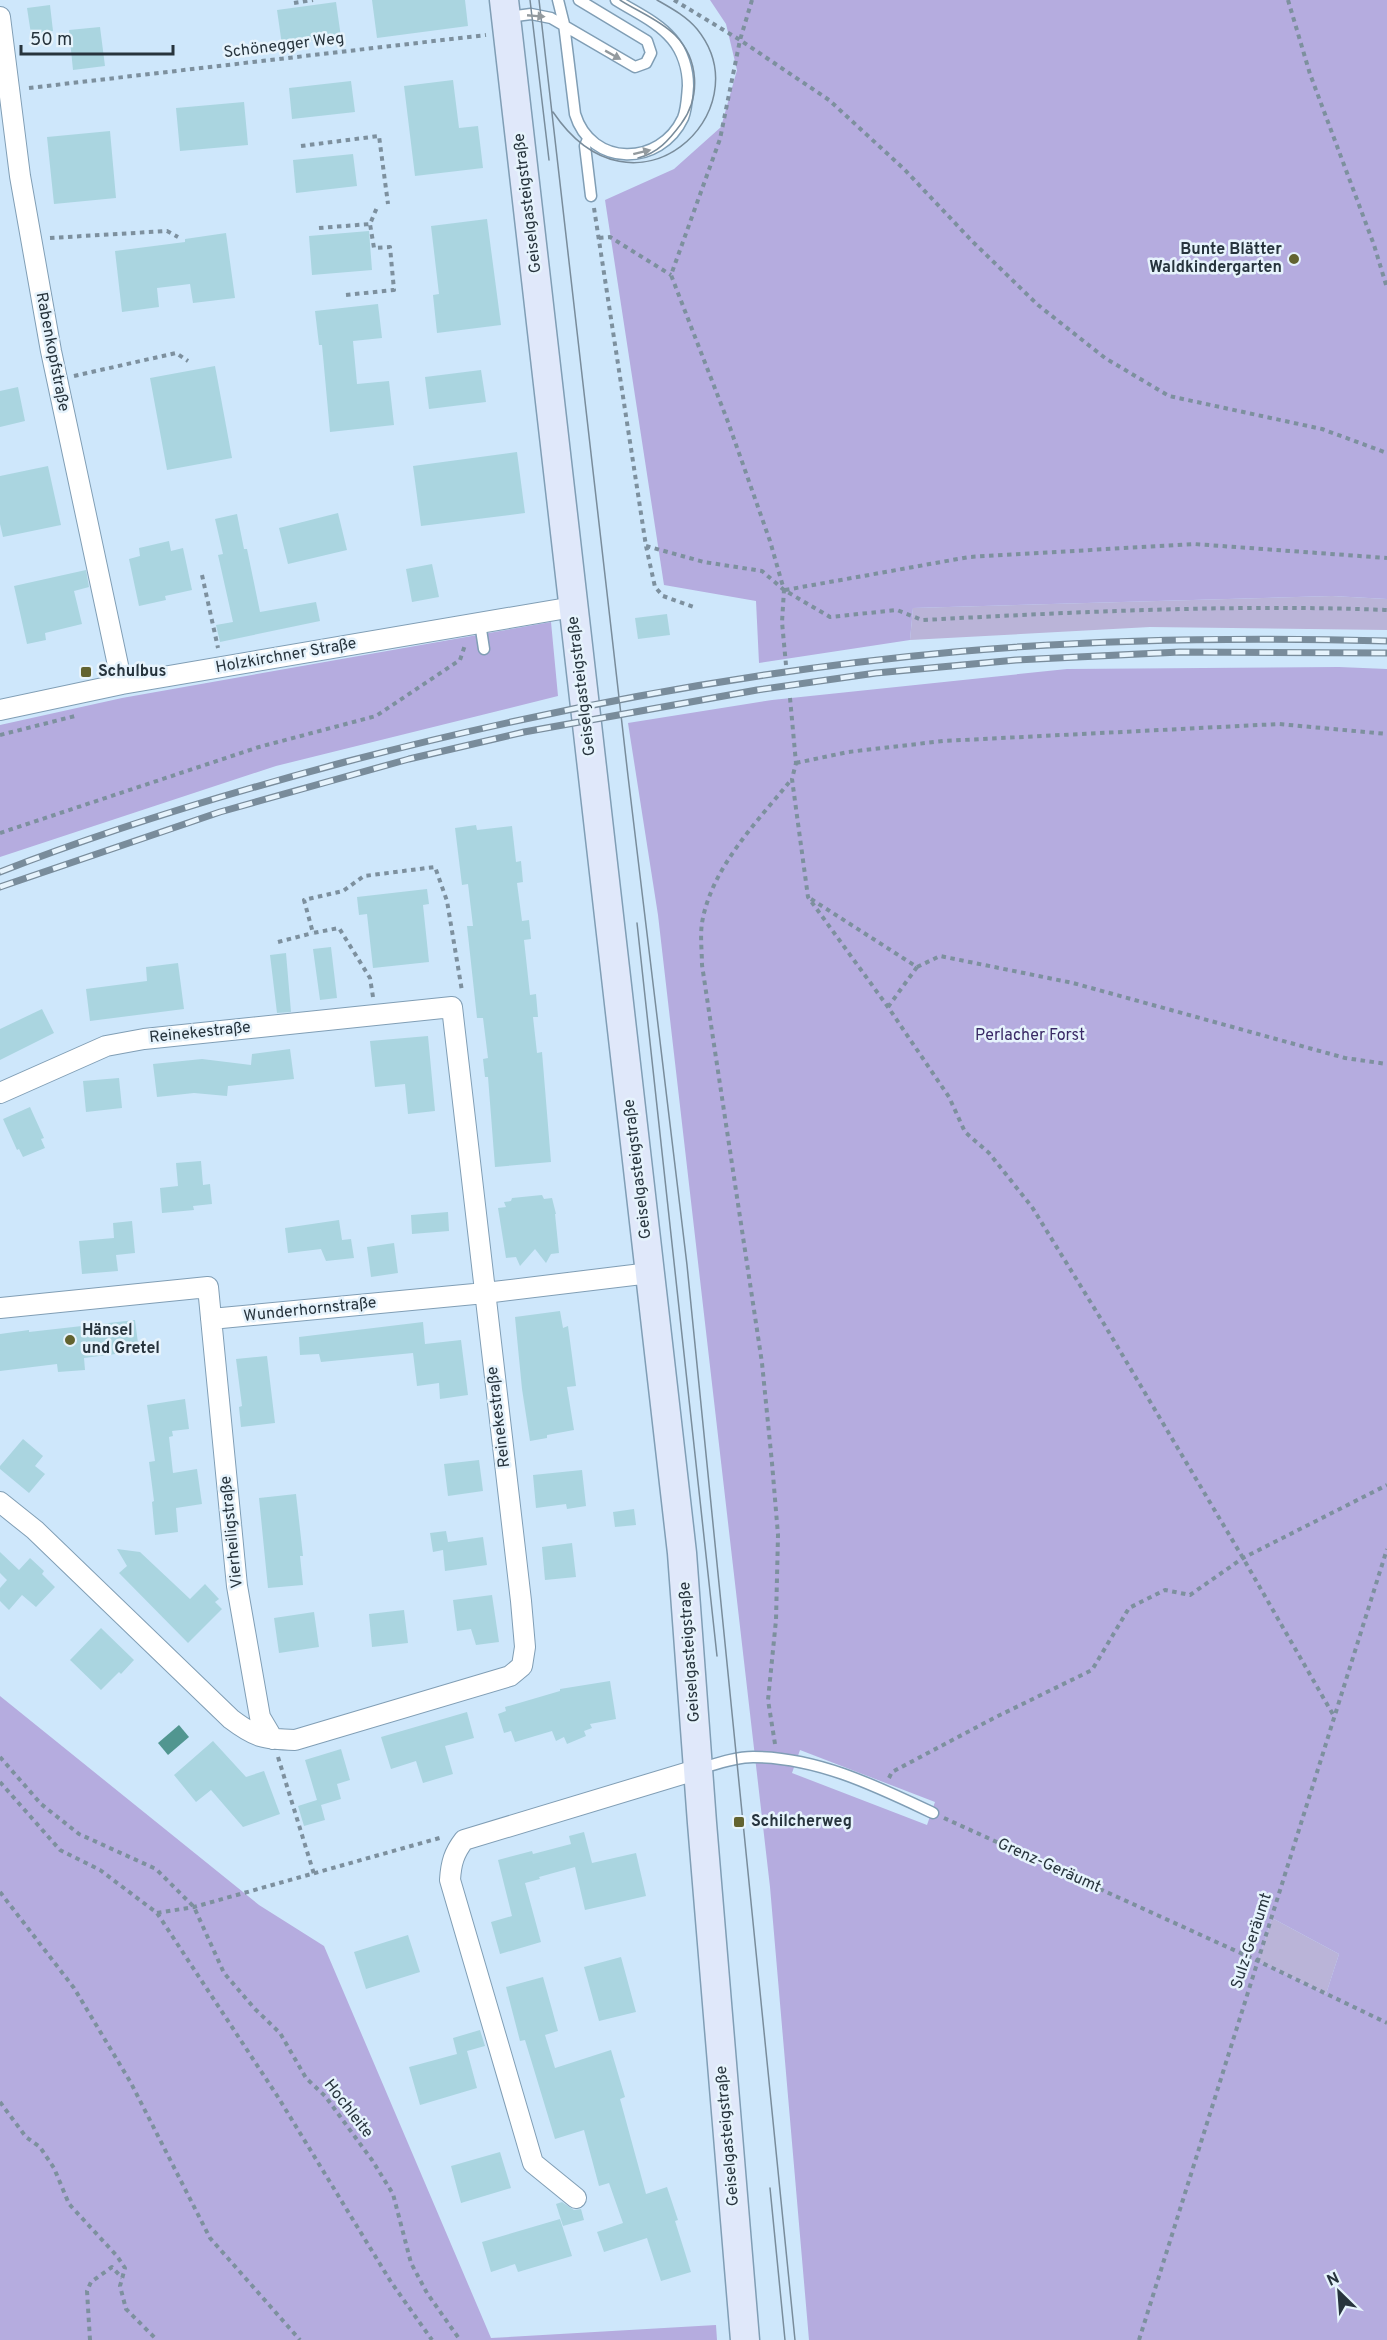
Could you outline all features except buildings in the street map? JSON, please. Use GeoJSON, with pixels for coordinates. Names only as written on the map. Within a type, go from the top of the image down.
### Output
{"type":"FeatureCollection","features":[{"type":"Feature","properties":{"kind":"main road","name":"Geiselgasteigstraße"},"geometry":{"type":"LineString","coordinates":[[500,17],[573,607],[682,1553],[745,2340]]}},
{"type":"Feature","properties":{"kind":"street","name":"Rabenkopfstraße"},"geometry":{"type":"LineString","coordinates":[[0,17],[20,176],[31,239],[57,380],[122,684]]}},
{"type":"Feature","properties":{"kind":"street","name":"Holzkirchner Straße"},"geometry":{"type":"LineString","coordinates":[[0,710],[122,684],[482,637],[573,607]]}},
{"type":"Feature","properties":{"kind":"street","name":"Reinekestraße"},"geometry":{"type":"LineString","coordinates":[[0,1093],[106,1046],[144,1039],[452,1007],[521,1601],[525,1647],[522,1666],[510,1676],[295,1740],[273,1739],[251,1734],[231,1719],[35,1530],[0,1502]]}},
{"type":"Feature","properties":{"kind":"street","name":"Wunderhornstraße"},"geometry":{"type":"LineString","coordinates":[[211,1319],[485,1293],[650,1273]]}},
{"type":"Feature","properties":{"kind":"street"},"geometry":{"type":"LineString","coordinates":[[0,1308],[208,1287],[211,1319]]}},
{"type":"Feature","properties":{"kind":"street","name":"Vierheiligstraße"},"geometry":{"type":"LineString","coordinates":[[211,1319],[237,1586],[260,1717],[273,1739]]}},
{"type":"Feature","properties":{"kind":"street"},"geometry":{"type":"LineString","coordinates":[[576,2198],[533,2163],[450,1880],[450,1864],[464,1840],[699,1769]]}},
{"type":"Feature","properties":{"kind":"lane"},"geometry":{"type":"LineString","coordinates":[[558,0],[564,24],[574,114],[578,126],[588,139],[608,151],[624,154],[643,153],[660,145],[683,117],[686,108],[686,69],[674,41],[664,30],[616,0]]}},
{"type":"Feature","properties":{"kind":"lane"},"geometry":{"type":"LineString","coordinates":[[500,17],[541,15],[564,24],[573,33],[635,67],[641,66],[650,58],[651,47],[640,35],[579,0]]}},
{"type":"Feature","properties":{"kind":"lane"},"geometry":{"type":"LineString","coordinates":[[588,139],[585,146],[591,196]]}},
{"type":"Feature","properties":{"kind":"lane"},"geometry":{"type":"LineString","coordinates":[[699,1769],[728,1760],[752,1757],[777,1759],[843,1773],[933,1813]]}},
{"type":"Feature","properties":{"kind":"path"},"geometry":{"type":"LineString","coordinates":[[294,3],[313,0]]}},
{"type":"Feature","properties":{"kind":"path"},"geometry":{"type":"LineString","coordinates":[[674,0],[740,40],[829,100],[904,169],[972,241],[1038,305],[1105,358],[1169,396],[1322,429],[1387,453]]}},
{"type":"Feature","properties":{"kind":"path"},"geometry":{"type":"LineString","coordinates":[[670,275],[720,139],[740,40],[752,0]]}},
{"type":"Feature","properties":{"kind":"path"},"geometry":{"type":"LineString","coordinates":[[1288,0],[1310,74],[1374,245],[1387,288]]}},
{"type":"Feature","properties":{"kind":"path","name":"Schönegger Weg"},"geometry":{"type":"LineString","coordinates":[[9,91],[500,17]]}},
{"type":"Feature","properties":{"kind":"path"},"geometry":{"type":"LineString","coordinates":[[301,146],[379,136],[388,204]]}},
{"type":"Feature","properties":{"kind":"path"},"geometry":{"type":"LineString","coordinates":[[591,196],[646,546],[656,587],[663,596],[694,607]]}},
{"type":"Feature","properties":{"kind":"path"},"geometry":{"type":"LineString","coordinates":[[346,295],[394,290],[390,247],[374,248],[370,224],[378,205]]}},
{"type":"Feature","properties":{"kind":"path"},"geometry":{"type":"LineString","coordinates":[[319,228],[370,224]]}},
{"type":"Feature","properties":{"kind":"path"},"geometry":{"type":"LineString","coordinates":[[31,239],[167,231],[178,237]]}},
{"type":"Feature","properties":{"kind":"path"},"geometry":{"type":"LineString","coordinates":[[599,238],[610,237],[670,275],[728,422],[770,541],[784,590],[782,622],[786,664]]}},
{"type":"Feature","properties":{"kind":"path"},"geometry":{"type":"LineString","coordinates":[[57,380],[176,353],[188,361]]}},
{"type":"Feature","properties":{"kind":"path"},"geometry":{"type":"LineString","coordinates":[[784,590],[969,557],[1194,544],[1387,558]]}},
{"type":"Feature","properties":{"kind":"path"},"geometry":{"type":"LineString","coordinates":[[646,546],[704,562],[762,571],[784,590],[830,617],[897,610],[922,620],[1104,610],[1310,607],[1387,610]]}},
{"type":"Feature","properties":{"kind":"path"},"geometry":{"type":"LineString","coordinates":[[202,575],[218,649]]}},
{"type":"Feature","properties":{"kind":"path"},"geometry":{"type":"LineString","coordinates":[[0,833],[259,747],[376,716],[460,660],[465,645],[482,637]]}},
{"type":"Feature","properties":{"kind":"path"},"geometry":{"type":"LineString","coordinates":[[790,698],[796,763],[792,779],[808,897],[949,1096],[965,1132],[989,1153],[1032,1207],[1244,1558],[1335,1718]]}},
{"type":"Feature","properties":{"kind":"path"},"geometry":{"type":"LineString","coordinates":[[796,763],[848,752],[943,741],[1279,724],[1387,734]]}},
{"type":"Feature","properties":{"kind":"path"},"geometry":{"type":"LineString","coordinates":[[777,1759],[768,1700],[776,1620],[778,1534],[762,1363],[702,965],[702,924],[715,884],[743,838],[792,779]]}},
{"type":"Feature","properties":{"kind":"path"},"geometry":{"type":"LineString","coordinates":[[313,933],[304,900],[342,891],[364,876],[435,867],[447,901],[462,990],[452,1007]]}},
{"type":"Feature","properties":{"kind":"path"},"geometry":{"type":"LineString","coordinates":[[808,897],[917,967]]}},
{"type":"Feature","properties":{"kind":"path"},"geometry":{"type":"LineString","coordinates":[[278,942],[339,928],[370,978],[372,992]]}},
{"type":"Feature","properties":{"kind":"path"},"geometry":{"type":"LineString","coordinates":[[888,1007],[917,967],[940,956],[1073,983],[1345,1058],[1387,1064]]}},
{"type":"Feature","properties":{"kind":"path"},"geometry":{"type":"LineString","coordinates":[[883,1789],[892,1772],[1092,1670],[1129,1608],[1165,1590],[1190,1595],[1244,1558],[1387,1485]]}},
{"type":"Feature","properties":{"kind":"path","name":"Sulz-Geräumt"},"geometry":{"type":"LineString","coordinates":[[1139,2340],[1387,1549]]}},
{"type":"Feature","properties":{"kind":"path"},"geometry":{"type":"LineString","coordinates":[[273,1739],[314,1874]]}},
{"type":"Feature","properties":{"kind":"path","name":"Hochleite"},"geometry":{"type":"LineString","coordinates":[[0,1757],[41,1804],[79,1834],[156,1869],[194,1907],[224,1973],[255,2009],[280,2033],[306,2078],[325,2096],[393,2194],[411,2263],[427,2293],[460,2340]]}},
{"type":"Feature","properties":{"kind":"path"},"geometry":{"type":"LineString","coordinates":[[0,1782],[60,1850],[100,1870],[157,1913],[278,2097],[391,2282],[432,2340]]}},
{"type":"Feature","properties":{"kind":"path","name":"Grenz-Geräumt"},"geometry":{"type":"LineString","coordinates":[[933,1813],[1258,1961],[1387,2024]]}},
{"type":"Feature","properties":{"kind":"path"},"geometry":{"type":"LineString","coordinates":[[157,1913],[194,1907],[443,1837],[464,1840]]}},
{"type":"Feature","properties":{"kind":"path"},"geometry":{"type":"LineString","coordinates":[[0,1892],[74,1988],[131,2083],[210,2238],[300,2340]]}},
{"type":"Feature","properties":{"kind":"path"},"geometry":{"type":"LineString","coordinates":[[0,2102],[26,2137],[40,2147],[54,2168],[69,2204],[125,2268],[120,2286],[126,2309],[157,2340]]}},
{"type":"Feature","properties":{"kind":"path"},"geometry":{"type":"LineString","coordinates":[[90,2340],[87,2291],[91,2282],[112,2267],[122,2278]]}},
{"type":"Feature","properties":{"kind":"shaded area"},"geometry":{"type":"Polygon","coordinates":[[[1332,596],[1387,599],[1387,630],[1150,627],[910,640],[913,608],[1332,596]]]}},
{"type":"Feature","properties":{"kind":"shaded area"},"geometry":{"type":"Polygon","coordinates":[[[179,1725],[189,1737],[168,1755],[158,1743],[179,1725]]]}},
{"type":"Feature","properties":{"kind":"shaded area"},"geometry":{"type":"Polygon","coordinates":[[[1272,1918],[1339,1954],[1326,1994],[1258,1961],[1272,1918]]]}},
{"type":"Feature","properties":{"kind":"green space"},"geometry":{"type":"Polygon","coordinates":[[[710,0],[1387,0],[1387,599],[1332,596],[913,608],[910,640],[759,663],[756,601],[664,585],[605,200],[674,169],[721,127],[737,70],[726,24],[710,0]]]}},
{"type":"Feature","properties":{"kind":"green space"},"geometry":{"type":"Polygon","coordinates":[[[551,622],[558,696],[276,766],[0,857],[0,725],[122,698],[551,622]]]}},
{"type":"Feature","properties":{"kind":"green space","name":"Perlacher Forst"},"geometry":{"type":"Polygon","coordinates":[[[1339,667],[1387,669],[1387,2340],[809,2340],[770,1887],[658,915],[628,723],[772,700],[1067,669],[1339,667]],[[800,1750],[792,1773],[927,1825],[935,1802],[800,1750]],[[1272,1918],[1258,1961],[1326,1994],[1339,1954],[1272,1918]]]}},
{"type":"Feature","properties":{"kind":"green space"},"geometry":{"type":"Polygon","coordinates":[[[0,1696],[259,1905],[324,1946],[491,2338],[716,2325],[717,2340],[0,2340],[0,1696]]]}},
{"type":"Feature","properties":{"kind":"tram line"},"geometry":{"type":"LineString","coordinates":[[530,0],[549,160]]}},
{"type":"Feature","properties":{"kind":"tram line"},"geometry":{"type":"LineString","coordinates":[[539,0],[687,1265],[795,2340]]}},
{"type":"Feature","properties":{"kind":"tram line"},"geometry":{"type":"LineString","coordinates":[[620,0],[655,20],[675,35],[689,55],[693,67],[692,102],[681,124],[662,145],[638,158]]}},
{"type":"Feature","properties":{"kind":"tram line"},"geometry":{"type":"LineString","coordinates":[[553,112],[585,146],[619,161],[652,160],[680,147],[702,123],[714,94],[713,61],[693,24],[657,0]]}},
{"type":"Feature","properties":{"kind":"tram line"},"geometry":{"type":"LineString","coordinates":[[637,923],[717,1656]]}},
{"type":"Feature","properties":{"kind":"tram line"},"geometry":{"type":"LineString","coordinates":[[770,2188],[785,2340]]}},
{"type":"Feature","properties":{"kind":"railway"},"geometry":{"type":"LineString","coordinates":[[0,872],[171,812],[345,762],[571,709],[723,681],[877,660],[1062,644],[1225,639],[1387,641]]}},
{"type":"Feature","properties":{"kind":"railway"},"geometry":{"type":"LineString","coordinates":[[0,887],[220,812],[409,759],[524,732],[757,690],[876,673],[1016,660],[1180,652],[1387,653]]}},
{"type":"Feature","properties":{"kind":"place","name":"Bunte Blätter Waldkindergarten"},"geometry":{"type":"Point","coordinates":[1294,259]}},
{"type":"Feature","properties":{"kind":"place","name":"Schulbus"},"geometry":{"type":"Point","coordinates":[86,672]}},
{"type":"Feature","properties":{"kind":"place","name":"Hänsel und Gretel"},"geometry":{"type":"Point","coordinates":[70,1340]}},
{"type":"Feature","properties":{"kind":"place","name":"Schilcherweg"},"geometry":{"type":"Point","coordinates":[739,1822]}}]}
